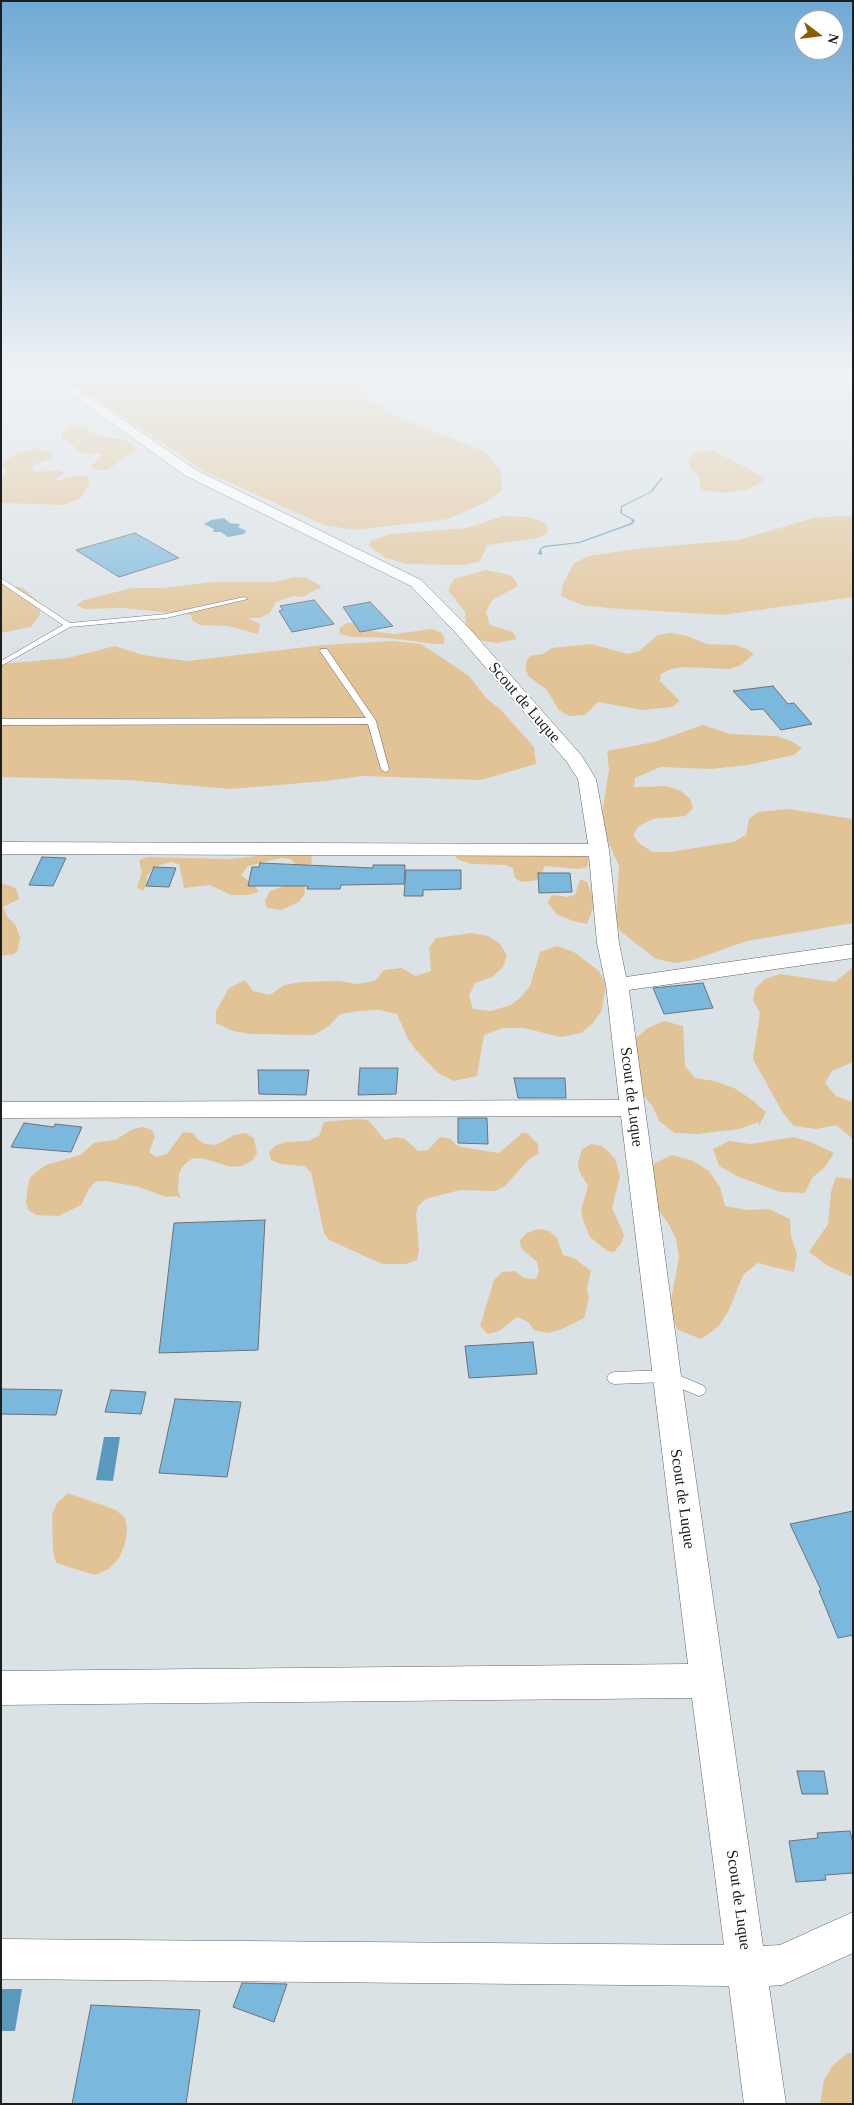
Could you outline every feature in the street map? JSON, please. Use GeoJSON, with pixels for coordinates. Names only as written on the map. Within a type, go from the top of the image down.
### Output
{"type":"FeatureCollection","features":[{"type":"Feature","properties":{"kind":"street","name":"Scout de Luque"},"geometry":{"type":"LineString","coordinates":[[182,466],[192,473],[416,583],[462,630],[582,770],[587,779],[599,850],[608,943],[617,985],[666,1376],[764,2104]]}},
{"type":"Feature","properties":{"kind":"street"},"geometry":{"type":"LineString","coordinates":[[1,848],[599,850]]}},
{"type":"Feature","properties":{"kind":"street"},"geometry":{"type":"LineString","coordinates":[[617,985],[853,950]]}},
{"type":"Feature","properties":{"kind":"street"},"geometry":{"type":"LineString","coordinates":[[1,1110],[632,1108]]}},
{"type":"Feature","properties":{"kind":"street"},"geometry":{"type":"LineString","coordinates":[[1,1688],[708,1681]]}},
{"type":"Feature","properties":{"kind":"street"},"geometry":{"type":"LineString","coordinates":[[1,1959],[782,1966],[853,1932]]}},
{"type":"Feature","properties":{"kind":"lane"},"geometry":{"type":"LineString","coordinates":[[1,580],[68,625]]}},
{"type":"Feature","properties":{"kind":"lane"},"geometry":{"type":"LineString","coordinates":[[1,664],[68,625],[166,616],[244,599]]}},
{"type":"Feature","properties":{"kind":"lane"},"geometry":{"type":"LineString","coordinates":[[324,651],[372,721],[385,770]]}},
{"type":"Feature","properties":{"kind":"lane"},"geometry":{"type":"LineString","coordinates":[[1,722],[372,721]]}},
{"type":"Feature","properties":{"kind":"lane"},"geometry":{"type":"LineString","coordinates":[[614,1378],[666,1376],[699,1390]]}},
{"type":"Feature","properties":{"kind":"shaded area"},"geometry":{"type":"Polygon","coordinates":[[[4,466],[34,466],[31,470],[37,472],[59,470],[65,473],[57,477],[56,481],[76,476],[88,476],[89,485],[80,499],[63,505],[1,503],[1,479],[7,473],[4,466]]]}},
{"type":"Feature","properties":{"kind":"shaded area"},"geometry":{"type":"Polygon","coordinates":[[[90,466],[113,466],[107,470],[95,470],[90,466]]]}},
{"type":"Feature","properties":{"kind":"shaded area"},"geometry":{"type":"Polygon","coordinates":[[[197,466],[497,466],[501,471],[502,490],[485,503],[448,519],[355,530],[324,525],[197,466]]]}},
{"type":"Feature","properties":{"kind":"shaded area"},"geometry":{"type":"Polygon","coordinates":[[[690,466],[743,466],[765,478],[762,482],[748,489],[725,493],[702,490],[699,485],[700,477],[690,466]]]}},
{"type":"Feature","properties":{"kind":"shaded area"},"geometry":{"type":"Polygon","coordinates":[[[503,516],[527,517],[539,520],[546,524],[548,529],[546,534],[537,538],[488,545],[479,562],[461,565],[407,564],[386,558],[369,546],[371,541],[390,534],[466,528],[503,516]]]}},
{"type":"Feature","properties":{"kind":"shaded area"},"geometry":{"type":"Polygon","coordinates":[[[853,517],[853,597],[722,615],[582,605],[561,596],[563,584],[574,563],[589,556],[636,549],[738,540],[814,518],[853,517]]]}},
{"type":"Feature","properties":{"kind":"shaded area"},"geometry":{"type":"Polygon","coordinates":[[[486,570],[510,575],[518,586],[492,600],[486,612],[490,625],[513,632],[517,639],[497,643],[483,641],[473,636],[466,630],[465,612],[448,590],[454,579],[486,570]]]}},
{"type":"Feature","properties":{"kind":"shaded area"},"geometry":{"type":"Polygon","coordinates":[[[295,577],[307,578],[322,587],[302,597],[293,596],[276,602],[270,613],[260,618],[248,618],[260,624],[258,634],[228,626],[200,625],[192,620],[191,615],[123,608],[85,609],[76,605],[84,600],[132,588],[162,588],[213,582],[274,582],[295,577]]]}},
{"type":"Feature","properties":{"kind":"shaded area"},"geometry":{"type":"Polygon","coordinates":[[[1,583],[23,588],[40,603],[40,615],[31,627],[1,633],[1,583]]]}},
{"type":"Feature","properties":{"kind":"shaded area"},"geometry":{"type":"Polygon","coordinates":[[[347,623],[354,623],[357,626],[356,629],[394,634],[432,629],[442,633],[445,640],[443,644],[436,644],[388,638],[351,637],[340,634],[339,628],[347,623]]]}},
{"type":"Feature","properties":{"kind":"shaded area"},"geometry":{"type":"Polygon","coordinates":[[[671,633],[684,635],[707,644],[735,645],[747,649],[754,654],[741,665],[729,669],[685,667],[671,669],[661,674],[660,681],[680,701],[672,707],[643,710],[598,702],[585,715],[569,716],[559,710],[546,689],[529,677],[526,670],[526,662],[530,656],[543,654],[552,648],[591,644],[628,654],[639,651],[658,635],[671,633]]]}},
{"type":"Feature","properties":{"kind":"shaded area"},"geometry":{"type":"Polygon","coordinates":[[[393,641],[421,644],[469,676],[487,699],[501,710],[534,747],[536,764],[481,780],[363,776],[230,789],[128,780],[1,777],[1,664],[68,658],[115,646],[143,655],[187,661],[324,645],[393,641]]]}},
{"type":"Feature","properties":{"kind":"shaded area"},"geometry":{"type":"Polygon","coordinates":[[[703,725],[730,734],[776,736],[791,741],[802,748],[794,755],[748,765],[711,769],[660,767],[635,778],[634,787],[666,786],[681,791],[690,799],[693,808],[686,816],[653,819],[639,826],[633,835],[640,844],[653,852],[670,852],[733,842],[746,835],[749,819],[758,812],[788,809],[853,819],[853,923],[747,941],[693,960],[675,963],[656,959],[620,931],[616,920],[619,866],[606,837],[602,813],[609,770],[607,751],[654,742],[703,725]]]}},
{"type":"Feature","properties":{"kind":"shaded area"},"geometry":{"type":"Polygon","coordinates":[[[285,853],[311,854],[312,863],[307,867],[298,866],[290,859],[281,858],[248,866],[241,875],[256,887],[258,892],[248,895],[231,895],[210,885],[184,888],[179,864],[171,862],[154,867],[147,876],[146,886],[143,891],[137,887],[142,872],[139,860],[148,857],[230,859],[285,853]]]}},
{"type":"Feature","properties":{"kind":"shaded area"},"geometry":{"type":"Polygon","coordinates":[[[455,854],[582,854],[588,858],[588,863],[587,867],[578,869],[545,866],[539,880],[521,882],[515,878],[513,868],[506,865],[471,864],[457,859],[455,854]]]}},
{"type":"Feature","properties":{"kind":"shaded area"},"geometry":{"type":"Polygon","coordinates":[[[580,879],[587,882],[594,899],[594,905],[587,924],[556,914],[548,903],[550,897],[554,895],[567,897],[575,895],[580,879]]]}},
{"type":"Feature","properties":{"kind":"shaded area"},"geometry":{"type":"Polygon","coordinates":[[[1,883],[16,888],[19,899],[3,907],[7,916],[16,926],[20,937],[18,950],[14,954],[1,956],[1,883]]]}},
{"type":"Feature","properties":{"kind":"shaded area"},"geometry":{"type":"Polygon","coordinates":[[[304,883],[305,894],[299,901],[301,901],[281,910],[267,908],[265,901],[270,891],[290,884],[304,883]]]}},
{"type":"Feature","properties":{"kind":"shaded area"},"geometry":{"type":"Polygon","coordinates":[[[472,933],[488,936],[500,944],[507,955],[503,967],[492,977],[475,983],[469,996],[473,1009],[491,1011],[511,1005],[530,986],[540,952],[557,946],[574,952],[599,971],[606,984],[602,1010],[593,1023],[581,1033],[561,1037],[523,1028],[503,1028],[484,1035],[477,1076],[454,1081],[438,1073],[416,1050],[408,1039],[397,1014],[379,1010],[340,1014],[329,1026],[314,1035],[251,1034],[233,1031],[216,1023],[216,1011],[229,988],[245,980],[253,991],[270,995],[284,985],[301,982],[339,981],[357,984],[375,981],[384,970],[402,968],[415,976],[431,971],[429,948],[436,938],[472,933]]]}},
{"type":"Feature","properties":{"kind":"shaded area"},"geometry":{"type":"Polygon","coordinates":[[[853,967],[853,1062],[832,1071],[825,1083],[836,1096],[853,1102],[853,1139],[836,1125],[816,1129],[794,1126],[783,1113],[753,1059],[760,1013],[753,1000],[755,989],[765,979],[780,974],[835,982],[853,967]]]}},
{"type":"Feature","properties":{"kind":"shaded area"},"geometry":{"type":"Polygon","coordinates":[[[664,1021],[683,1026],[685,1066],[695,1078],[715,1081],[736,1089],[752,1100],[766,1112],[759,1126],[759,1122],[739,1129],[697,1134],[675,1133],[659,1121],[653,1107],[643,1095],[629,1050],[636,1038],[648,1028],[664,1021]]]}},
{"type":"Feature","properties":{"kind":"shaded area"},"geometry":{"type":"Polygon","coordinates":[[[368,1120],[385,1140],[395,1137],[405,1139],[418,1151],[428,1150],[440,1137],[451,1139],[456,1145],[461,1147],[499,1153],[522,1133],[527,1133],[538,1144],[539,1154],[530,1158],[505,1186],[495,1191],[460,1190],[426,1199],[418,1206],[416,1214],[419,1250],[417,1260],[406,1264],[382,1264],[329,1240],[324,1233],[311,1172],[304,1166],[281,1164],[271,1160],[269,1152],[275,1146],[285,1142],[308,1141],[319,1136],[324,1122],[368,1120]]]}},
{"type":"Feature","properties":{"kind":"shaded area"},"geometry":{"type":"Polygon","coordinates":[[[143,1127],[152,1130],[155,1137],[149,1152],[156,1157],[167,1154],[183,1132],[193,1133],[197,1139],[205,1144],[216,1145],[234,1135],[245,1133],[254,1138],[257,1153],[252,1161],[242,1166],[231,1167],[202,1158],[191,1159],[183,1166],[179,1173],[178,1191],[181,1199],[177,1196],[166,1197],[139,1187],[106,1181],[95,1182],[81,1205],[59,1216],[36,1215],[28,1210],[26,1202],[28,1186],[30,1178],[37,1171],[46,1165],[80,1155],[94,1143],[115,1140],[133,1129],[143,1127]]]}},
{"type":"Feature","properties":{"kind":"shaded area"},"geometry":{"type":"Polygon","coordinates":[[[794,1137],[834,1153],[826,1166],[812,1178],[805,1193],[780,1192],[739,1177],[719,1166],[713,1149],[729,1141],[750,1144],[794,1137]]]}},
{"type":"Feature","properties":{"kind":"shaded area"},"geometry":{"type":"Polygon","coordinates":[[[591,1144],[602,1146],[609,1152],[615,1159],[620,1176],[612,1208],[624,1235],[621,1244],[614,1252],[607,1251],[590,1237],[583,1220],[581,1210],[588,1186],[579,1171],[578,1163],[582,1149],[591,1144]]]}},
{"type":"Feature","properties":{"kind":"shaded area"},"geometry":{"type":"Polygon","coordinates":[[[672,1155],[693,1161],[709,1171],[720,1187],[725,1206],[747,1210],[769,1209],[790,1219],[791,1236],[797,1254],[794,1272],[758,1263],[743,1275],[729,1310],[718,1327],[701,1339],[678,1330],[669,1311],[679,1257],[676,1239],[668,1223],[644,1191],[644,1176],[655,1163],[672,1155]]]}},
{"type":"Feature","properties":{"kind":"shaded area"},"geometry":{"type":"Polygon","coordinates":[[[836,1177],[853,1179],[853,1277],[828,1266],[809,1252],[828,1224],[831,1192],[836,1177]]]}},
{"type":"Feature","properties":{"kind":"shaded area"},"geometry":{"type":"Polygon","coordinates":[[[538,1229],[549,1231],[557,1238],[563,1255],[574,1258],[591,1271],[587,1288],[589,1298],[584,1318],[560,1330],[547,1333],[534,1330],[528,1322],[517,1317],[499,1331],[488,1334],[480,1326],[494,1280],[502,1272],[515,1271],[524,1278],[536,1279],[539,1271],[537,1262],[521,1248],[520,1240],[527,1233],[538,1229]]]}},
{"type":"Feature","properties":{"kind":"shaded area"},"geometry":{"type":"Polygon","coordinates":[[[68,1493],[116,1510],[125,1518],[127,1530],[125,1544],[119,1558],[109,1569],[95,1575],[56,1563],[53,1551],[52,1514],[57,1503],[68,1493]]]}},
{"type":"Feature","properties":{"kind":"shaded area"},"geometry":{"type":"Polygon","coordinates":[[[848,2053],[853,2053],[853,2104],[820,2104],[824,2080],[833,2065],[848,2053]]]}},
{"type":"Feature","properties":{"kind":"water"},"geometry":{"type":"Polygon","coordinates":[[[663,478],[652,492],[622,507],[622,513],[635,520],[633,524],[580,543],[546,547],[541,549],[542,555],[538,554],[540,549],[544,546],[579,542],[631,523],[632,520],[620,513],[621,506],[650,492],[663,478]]]}},
{"type":"Feature","properties":{"kind":"water"},"geometry":{"type":"Polygon","coordinates":[[[224,518],[230,523],[240,524],[238,527],[246,531],[244,534],[228,537],[221,532],[213,532],[214,529],[204,524],[211,520],[224,518]]]}},
{"type":"Feature","properties":{"kind":"water"},"geometry":{"type":"Polygon","coordinates":[[[104,1437],[120,1437],[113,1481],[96,1480],[104,1437]]]}},
{"type":"Feature","properties":{"kind":"water"},"geometry":{"type":"Polygon","coordinates":[[[1,1989],[22,1989],[15,2031],[1,2031],[1,1989]]]}},
{"type":"Feature","properties":{"kind":"building"},"geometry":{"type":"Polygon","coordinates":[[[135,533],[179,558],[119,577],[76,550],[135,533]]]}},
{"type":"Feature","properties":{"kind":"building"},"geometry":{"type":"Polygon","coordinates":[[[314,600],[334,624],[292,632],[279,611],[283,610],[280,606],[314,600]]]}},
{"type":"Feature","properties":{"kind":"building"},"geometry":{"type":"Polygon","coordinates":[[[370,602],[393,626],[360,632],[343,607],[370,602]]]}},
{"type":"Feature","properties":{"kind":"building"},"geometry":{"type":"Polygon","coordinates":[[[773,686],[788,704],[794,703],[812,724],[781,730],[763,709],[751,710],[733,691],[773,686]]]}},
{"type":"Feature","properties":{"kind":"building"},"geometry":{"type":"Polygon","coordinates":[[[42,857],[66,858],[53,886],[29,885],[42,857]]]}},
{"type":"Feature","properties":{"kind":"building"},"geometry":{"type":"Polygon","coordinates":[[[260,863],[373,868],[373,865],[405,865],[404,884],[341,885],[340,889],[307,889],[308,886],[248,886],[252,867],[259,867],[260,863]]]}},
{"type":"Feature","properties":{"kind":"building"},"geometry":{"type":"Polygon","coordinates":[[[154,867],[176,868],[169,887],[146,886],[154,867]]]}},
{"type":"Feature","properties":{"kind":"building"},"geometry":{"type":"Polygon","coordinates":[[[406,870],[461,870],[461,889],[423,890],[423,896],[404,896],[406,870]]]}},
{"type":"Feature","properties":{"kind":"building"},"geometry":{"type":"Polygon","coordinates":[[[538,873],[570,873],[572,892],[539,893],[538,873]]]}},
{"type":"Feature","properties":{"kind":"building"},"geometry":{"type":"Polygon","coordinates":[[[703,983],[713,1008],[664,1014],[653,988],[703,983]]]}},
{"type":"Feature","properties":{"kind":"building"},"geometry":{"type":"Polygon","coordinates":[[[360,1068],[398,1068],[396,1094],[358,1095],[360,1068]]]}},
{"type":"Feature","properties":{"kind":"building"},"geometry":{"type":"Polygon","coordinates":[[[258,1070],[309,1070],[306,1095],[259,1094],[258,1070]]]}},
{"type":"Feature","properties":{"kind":"building"},"geometry":{"type":"Polygon","coordinates":[[[514,1078],[565,1078],[566,1098],[518,1098],[514,1078]]]}},
{"type":"Feature","properties":{"kind":"building"},"geometry":{"type":"Polygon","coordinates":[[[458,1118],[487,1118],[488,1144],[458,1143],[458,1118]]]}},
{"type":"Feature","properties":{"kind":"building"},"geometry":{"type":"Polygon","coordinates":[[[24,1123],[54,1127],[55,1124],[82,1127],[71,1152],[11,1147],[24,1123]]]}},
{"type":"Feature","properties":{"kind":"building"},"geometry":{"type":"Polygon","coordinates":[[[265,1220],[258,1350],[159,1353],[174,1223],[265,1220]]]}},
{"type":"Feature","properties":{"kind":"building"},"geometry":{"type":"Polygon","coordinates":[[[533,1342],[537,1374],[469,1378],[465,1346],[533,1342]]]}},
{"type":"Feature","properties":{"kind":"building"},"geometry":{"type":"Polygon","coordinates":[[[1,1389],[62,1390],[56,1415],[1,1414],[1,1389]]]}},
{"type":"Feature","properties":{"kind":"building"},"geometry":{"type":"Polygon","coordinates":[[[111,1390],[146,1392],[141,1414],[105,1412],[111,1390]]]}},
{"type":"Feature","properties":{"kind":"building"},"geometry":{"type":"Polygon","coordinates":[[[175,1399],[241,1402],[227,1477],[159,1473],[175,1399]]]}},
{"type":"Feature","properties":{"kind":"building"},"geometry":{"type":"Polygon","coordinates":[[[853,1511],[853,1635],[838,1638],[819,1591],[821,1590],[790,1524],[853,1511]]]}},
{"type":"Feature","properties":{"kind":"building"},"geometry":{"type":"Polygon","coordinates":[[[797,1771],[824,1771],[828,1794],[802,1794],[797,1771]]]}},
{"type":"Feature","properties":{"kind":"building"},"geometry":{"type":"Polygon","coordinates":[[[850,1831],[853,1843],[853,1873],[825,1875],[826,1880],[796,1882],[789,1841],[818,1838],[817,1833],[850,1831]]]}},
{"type":"Feature","properties":{"kind":"building"},"geometry":{"type":"Polygon","coordinates":[[[242,1983],[287,1984],[274,2022],[233,2007],[242,1983]]]}},
{"type":"Feature","properties":{"kind":"building"},"geometry":{"type":"Polygon","coordinates":[[[91,2005],[200,2010],[186,2104],[72,2104],[91,2005]]]}}]}
